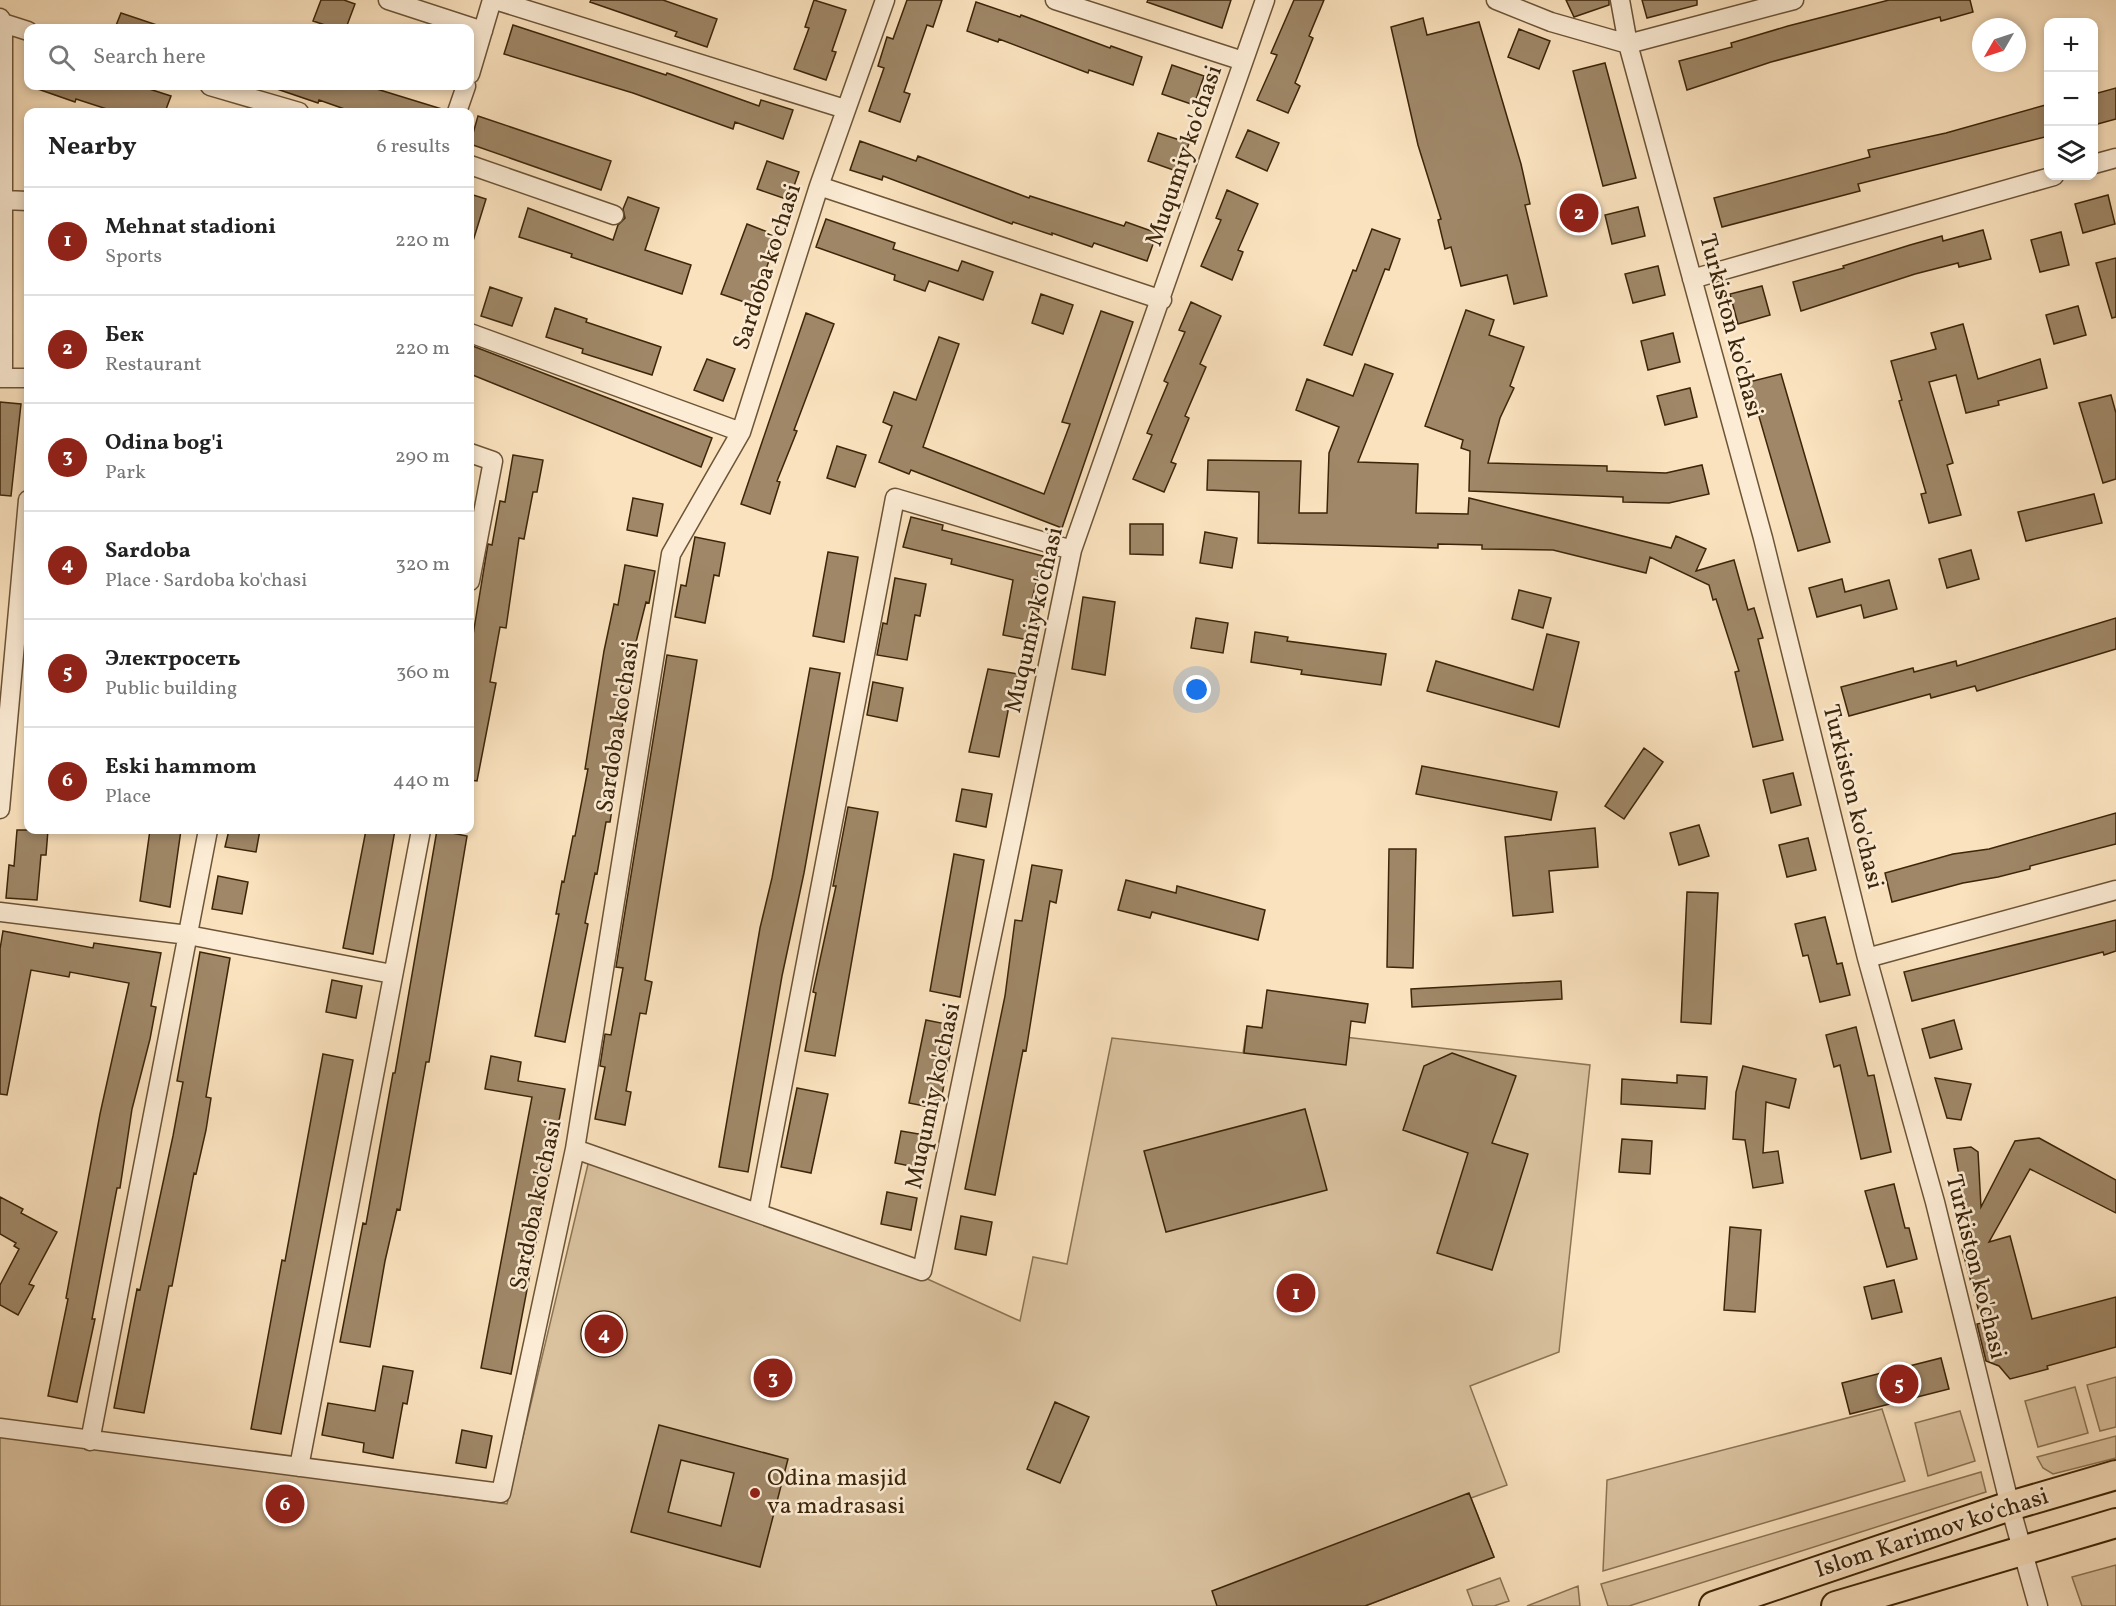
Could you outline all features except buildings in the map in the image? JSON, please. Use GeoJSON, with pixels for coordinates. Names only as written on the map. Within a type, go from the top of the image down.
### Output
{"type":"FeatureCollection","features":[{"type":"Feature","properties":{"kind":"main road","name":"Islom Karimov ko‘chasi"},"geometry":{"type":"LineString","coordinates":[[1714,1606],[2010,1506],[2116,1475]]}},
{"type":"Feature","properties":{"kind":"main road","name":"Islom Karimov ko‘chasi"},"geometry":{"type":"LineString","coordinates":[[1836,1606],[2116,1522]]}},
{"type":"Feature","properties":{"kind":"street"},"geometry":{"type":"LineString","coordinates":[[388,0],[462,24]]}},
{"type":"Feature","properties":{"kind":"street"},"geometry":{"type":"LineString","coordinates":[[474,61],[494,0],[845,109]]}},
{"type":"Feature","properties":{"kind":"street","name":"Sardoba ko'chasi"},"geometry":{"type":"LineString","coordinates":[[299,1467],[501,1493],[575,1149],[671,554],[741,432],[819,186],[885,0]]}},
{"type":"Feature","properties":{"kind":"street"},"geometry":{"type":"LineString","coordinates":[[1055,0],[1243,61]]}},
{"type":"Feature","properties":{"kind":"street","name":"Muqumiy ko'chasi"},"geometry":{"type":"LineString","coordinates":[[758,1213],[922,1271],[1072,550],[1162,300],[1265,0]]}},
{"type":"Feature","properties":{"kind":"street"},"geometry":{"type":"LineString","coordinates":[[1496,0],[1551,22],[1628,44],[1794,0]]}},
{"type":"Feature","properties":{"kind":"street","name":"Turkiston ko'chasi"},"geometry":{"type":"LineString","coordinates":[[1620,0],[1628,44],[1763,538],[1867,958],[1935,1202],[2010,1506],[2038,1606]]}},
{"type":"Feature","properties":{"kind":"street"},"geometry":{"type":"LineString","coordinates":[[24,30],[1,21],[2,378],[24,378]]}},
{"type":"Feature","properties":{"kind":"street"},"geometry":{"type":"LineString","coordinates":[[474,28],[483,31]]}},
{"type":"Feature","properties":{"kind":"street"},"geometry":{"type":"LineString","coordinates":[[224,90],[285,108]]}},
{"type":"Feature","properties":{"kind":"street"},"geometry":{"type":"LineString","coordinates":[[458,108],[465,90]]}},
{"type":"Feature","properties":{"kind":"street"},"geometry":{"type":"LineString","coordinates":[[2098,163],[2116,158]]}},
{"type":"Feature","properties":{"kind":"street"},"geometry":{"type":"LineString","coordinates":[[474,166],[614,215]]}},
{"type":"Feature","properties":{"kind":"street"},"geometry":{"type":"LineString","coordinates":[[1692,279],[2044,179]]}},
{"type":"Feature","properties":{"kind":"street"},"geometry":{"type":"LineString","coordinates":[[819,186],[1162,300]]}},
{"type":"Feature","properties":{"kind":"street"},"geometry":{"type":"LineString","coordinates":[[3,200],[24,201]]}},
{"type":"Feature","properties":{"kind":"street"},"geometry":{"type":"LineString","coordinates":[[474,334],[741,432]]}},
{"type":"Feature","properties":{"kind":"street"},"geometry":{"type":"LineString","coordinates":[[474,454],[493,461],[474,560]]}},
{"type":"Feature","properties":{"kind":"street"},"geometry":{"type":"LineString","coordinates":[[575,1149],[758,1213],[895,498],[1072,550]]}},
{"type":"Feature","properties":{"kind":"street"},"geometry":{"type":"LineString","coordinates":[[0,809],[24,544]]}},
{"type":"Feature","properties":{"kind":"street"},"geometry":{"type":"LineString","coordinates":[[90,1441],[207,834]]}},
{"type":"Feature","properties":{"kind":"street"},"geometry":{"type":"LineString","coordinates":[[0,1428],[299,1467],[420,834]]}},
{"type":"Feature","properties":{"kind":"street"},"geometry":{"type":"LineString","coordinates":[[1867,958],[2116,890]]}},
{"type":"Feature","properties":{"kind":"street"},"geometry":{"type":"LineString","coordinates":[[0,912],[188,935],[392,974]]}},
{"type":"Feature","properties":{"kind":"shaded area"},"geometry":{"type":"Polygon","coordinates":[[[1247,1026],[1590,1065],[1559,1352],[1470,1386],[1507,1485],[1471,1498],[1494,1557],[1365,1606],[0,1606],[0,1435],[507,1504],[589,1160],[912,1272],[1020,1321],[1033,1257],[1067,1264],[1112,1038],[1243,1053],[1247,1026]]]}},
{"type":"Feature","properties":{"kind":"shaded area"},"geometry":{"type":"Polygon","coordinates":[[[2116,1377],[2116,1427],[2100,1431],[2087,1385],[2116,1377]]]}},
{"type":"Feature","properties":{"kind":"shaded area"},"geometry":{"type":"Polygon","coordinates":[[[2075,1387],[2088,1433],[2038,1447],[2025,1401],[2075,1387]]]}},
{"type":"Feature","properties":{"kind":"shaded area"},"geometry":{"type":"Polygon","coordinates":[[[1882,1409],[1905,1481],[1603,1571],[1607,1480],[1882,1409]]]}},
{"type":"Feature","properties":{"kind":"shaded area"},"geometry":{"type":"Polygon","coordinates":[[[1960,1411],[1975,1461],[1928,1476],[1915,1423],[1960,1411]]]}},
{"type":"Feature","properties":{"kind":"shaded area"},"geometry":{"type":"Polygon","coordinates":[[[2116,1436],[2116,1458],[2053,1474],[2043,1468],[2037,1457],[2116,1436]]]}},
{"type":"Feature","properties":{"kind":"shaded area"},"geometry":{"type":"Polygon","coordinates":[[[1981,1472],[1986,1492],[1629,1606],[1608,1606],[1601,1584],[1981,1472]]]}},
{"type":"Feature","properties":{"kind":"shaded area"},"geometry":{"type":"Polygon","coordinates":[[[2116,1565],[2116,1606],[2082,1606],[2072,1577],[2116,1565]]]}},
{"type":"Feature","properties":{"kind":"shaded area"},"geometry":{"type":"Polygon","coordinates":[[[1500,1578],[1509,1601],[1494,1606],[1473,1606],[1467,1590],[1500,1578]]]}},
{"type":"Feature","properties":{"kind":"shaded area"},"geometry":{"type":"Polygon","coordinates":[[[1578,1586],[1580,1606],[1527,1606],[1578,1586]]]}},
{"type":"Feature","properties":{"kind":"place","name":"Бек"},"geometry":{"type":"Point","coordinates":[1579,213]}},
{"type":"Feature","properties":{"kind":"place","name":"Mehnat stadioni"},"geometry":{"type":"Point","coordinates":[1296,1293]}},
{"type":"Feature","properties":{"kind":"place","name":"Sardoba"},"geometry":{"type":"Point","coordinates":[604,1334]}},
{"type":"Feature","properties":{"kind":"place","name":"Odina bog'i"},"geometry":{"type":"Point","coordinates":[773,1378]}},
{"type":"Feature","properties":{"kind":"place","name":"Электросеть"},"geometry":{"type":"Point","coordinates":[1899,1384]}},
{"type":"Feature","properties":{"kind":"place","name":"Odina masjid va madrasasi"},"geometry":{"type":"Point","coordinates":[755,1493]}},
{"type":"Feature","properties":{"kind":"place","name":"Eski hammom"},"geometry":{"type":"Point","coordinates":[285,1504]}}]}
